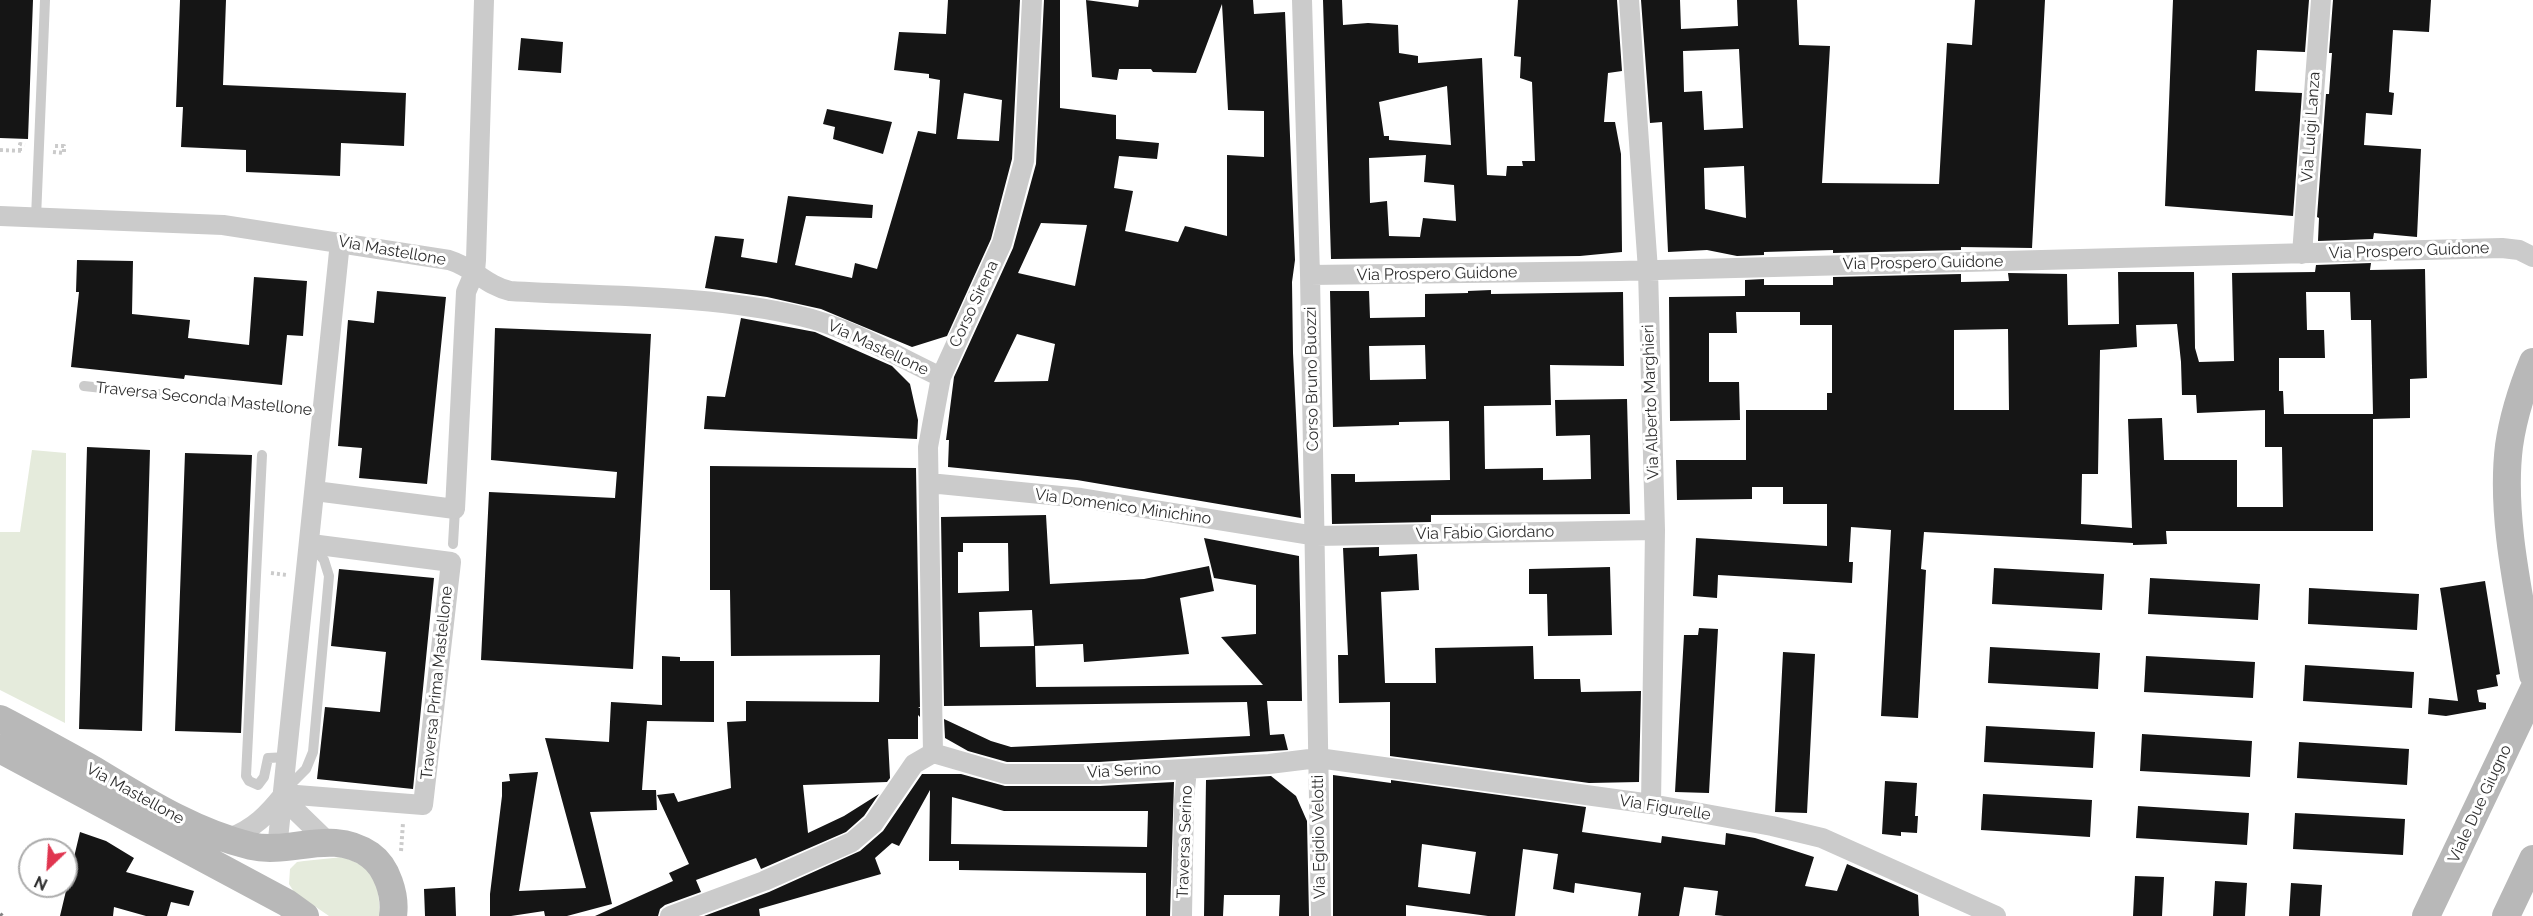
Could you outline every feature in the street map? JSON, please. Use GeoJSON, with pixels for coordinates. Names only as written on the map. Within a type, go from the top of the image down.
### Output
{"type":"FeatureCollection","features":[{"type":"Feature","properties":{"kind":"street"},"geometry":{"type":"LineString","coordinates":[[315,491],[455,509],[466,292],[476,271],[484,0]]}},
{"type":"Feature","properties":{"kind":"street","name":"Corso Sirena"},"geometry":{"type":"LineString","coordinates":[[933,753],[928,447],[941,377],[1002,243],[1024,161],[1032,0]]}},
{"type":"Feature","properties":{"kind":"street","name":"Corso Bruno Buozzi"},"geometry":{"type":"LineString","coordinates":[[1302,0],[1316,536],[1318,758]]}},
{"type":"Feature","properties":{"kind":"street","name":"Via Alberto Marghieri"},"geometry":{"type":"LineString","coordinates":[[1629,0],[1648,270],[1655,530],[1651,804]]}},
{"type":"Feature","properties":{"kind":"street","name":"Via Luigi Lanza"},"geometry":{"type":"LineString","coordinates":[[2302,254],[2321,0]]}},
{"type":"Feature","properties":{"kind":"street","name":"Via Mastellone"},"geometry":{"type":"LineString","coordinates":[[0,216],[223,225],[449,260],[476,271],[494,287],[510,291],[646,297],[736,306],[799,316],[830,325],[941,377]]}},
{"type":"Feature","properties":{"kind":"street","name":"Traversa Seconda Mastellone"},"geometry":{"type":"LineString","coordinates":[[278,849],[311,544],[340,242]]}},
{"type":"Feature","properties":{"kind":"street","name":"Via Prospero Guidone"},"geometry":{"type":"LineString","coordinates":[[1310,276],[1648,270],[2502,248],[2519,250],[2533,257]]}},
{"type":"Feature","properties":{"kind":"street"},"geometry":{"type":"LineString","coordinates":[[2533,362],[2514,420],[2509,448],[2508,478],[2515,564],[2533,675]]}},
{"type":"Feature","properties":{"kind":"street","name":"Via Domenico Minichino"},"geometry":{"type":"LineString","coordinates":[[929,483],[1082,498],[1316,536]]}},
{"type":"Feature","properties":{"kind":"street","name":"Via Fabio Giordano"},"geometry":{"type":"LineString","coordinates":[[1316,536],[1655,530]]}},
{"type":"Feature","properties":{"kind":"street","name":"Traversa Prima Mastellone"},"geometry":{"type":"LineString","coordinates":[[311,544],[451,562],[424,803],[419,806],[405,805]]}},
{"type":"Feature","properties":{"kind":"street","name":"Viale Due Giugno"},"geometry":{"type":"LineString","coordinates":[[2426,916],[2533,691]]}},
{"type":"Feature","properties":{"kind":"street","name":"Via Mastellone"},"geometry":{"type":"LineString","coordinates":[[0,718],[202,831],[252,846],[278,849],[327,841]]}},
{"type":"Feature","properties":{"kind":"street","name":"Via Mastellone"},"geometry":{"type":"LineString","coordinates":[[0,749],[296,910]]}},
{"type":"Feature","properties":{"kind":"street"},"geometry":{"type":"LineString","coordinates":[[670,916],[764,881],[852,842],[873,824],[914,764],[933,753]]}},
{"type":"Feature","properties":{"kind":"street","name":"Via Serino"},"geometry":{"type":"LineString","coordinates":[[933,753],[1005,774],[1099,774],[1269,764],[1318,758]]}},
{"type":"Feature","properties":{"kind":"street","name":"Via Figurelle"},"geometry":{"type":"LineString","coordinates":[[1318,758],[1651,804],[1772,826],[1822,838],[1996,916]]}},
{"type":"Feature","properties":{"kind":"street","name":"Via Egidio Velotti"},"geometry":{"type":"LineString","coordinates":[[1318,758],[1321,916]]}},
{"type":"Feature","properties":{"kind":"street","name":"Traversa Serino"},"geometry":{"type":"LineString","coordinates":[[1182,916],[1184,800],[1187,768]]}},
{"type":"Feature","properties":{"kind":"street"},"geometry":{"type":"LineString","coordinates":[[284,792],[405,805]]}},
{"type":"Feature","properties":{"kind":"street"},"geometry":{"type":"LineString","coordinates":[[229,838],[247,832],[267,816],[284,792]]}},
{"type":"Feature","properties":{"kind":"street"},"geometry":{"type":"LineString","coordinates":[[284,792],[294,809],[327,841],[350,845],[371,856],[388,875],[393,916]]}},
{"type":"Feature","properties":{"kind":"street"},"geometry":{"type":"LineString","coordinates":[[278,849],[276,873],[279,889],[296,910]]}},
{"type":"Feature","properties":{"kind":"street"},"geometry":{"type":"LineString","coordinates":[[2506,916],[2533,859]]}},
{"type":"Feature","properties":{"kind":"lane"},"geometry":{"type":"LineString","coordinates":[[36,218],[45,0]]}},
{"type":"Feature","properties":{"kind":"lane","name":"Traversa Seconda Mastellone"},"geometry":{"type":"LineString","coordinates":[[84,386],[323,412]]}},
{"type":"Feature","properties":{"kind":"lane"},"geometry":{"type":"LineString","coordinates":[[262,455],[246,776],[249,782],[258,785],[264,777],[266,760],[270,756],[288,757]]}},
{"type":"Feature","properties":{"kind":"lane"},"geometry":{"type":"LineString","coordinates":[[453,544],[455,509]]}},
{"type":"Feature","properties":{"kind":"lane"},"geometry":{"type":"LineString","coordinates":[[284,792],[306,769],[312,752],[329,576],[324,560],[311,544]]}},
{"type":"Feature","properties":{"kind":"path"},"geometry":{"type":"LineString","coordinates":[[0,150],[20,151]]}},
{"type":"Feature","properties":{"kind":"path"},"geometry":{"type":"LineString","coordinates":[[271,575],[272,573],[307,577]]}},
{"type":"Feature","properties":{"kind":"path"},"geometry":{"type":"LineString","coordinates":[[400,857],[405,805]]}},
{"type":"Feature","properties":{"kind":"green space"},"geometry":{"type":"Polygon","coordinates":[[[32,450],[66,453],[65,723],[0,690],[0,532],[20,532],[32,450]]]}},
{"type":"Feature","properties":{"kind":"green space"},"geometry":{"type":"Polygon","coordinates":[[[343,857],[363,867],[374,878],[377,885],[380,916],[329,916],[294,892],[289,884],[290,869],[297,862],[343,857]]]}},
{"type":"Feature","properties":{"kind":"building"},"geometry":{"type":"Polygon","coordinates":[[[0,0],[33,0],[28,139],[0,138],[0,0]]]}},
{"type":"Feature","properties":{"kind":"building"},"geometry":{"type":"Polygon","coordinates":[[[180,0],[226,0],[223,85],[406,93],[404,146],[341,143],[340,176],[246,172],[246,150],[181,147],[183,107],[176,107],[180,0]]]}},
{"type":"Feature","properties":{"kind":"building"},"geometry":{"type":"Polygon","coordinates":[[[948,0],[1020,0],[1012,159],[991,239],[947,336],[912,347],[821,309],[767,297],[705,288],[715,236],[744,239],[741,257],[777,263],[788,196],[873,205],[872,218],[806,216],[795,265],[852,278],[855,263],[877,269],[918,131],[936,134],[940,80],[929,78],[929,74],[894,70],[899,32],[946,34],[948,0]],[[964,93],[957,139],[999,141],[1002,100],[964,93]]]}},
{"type":"Feature","properties":{"kind":"building"},"geometry":{"type":"Polygon","coordinates":[[[1044,0],[1060,0],[1060,108],[1116,115],[1116,139],[1159,143],[1157,159],[1119,156],[1114,188],[1133,191],[1125,231],[1178,242],[1185,226],[1227,236],[1227,155],[1264,157],[1264,111],[1228,110],[1222,4],[1196,73],[1119,69],[1117,80],[1092,77],[1086,0],[1138,7],[1139,0],[1253,0],[1254,14],[1285,12],[1295,260],[1292,282],[1293,353],[1301,518],[1077,480],[948,467],[949,440],[946,440],[954,377],[1013,248],[1036,164],[1044,0]],[[1041,223],[1018,273],[1075,286],[1087,225],[1041,223]],[[1017,334],[994,382],[1048,381],[1055,344],[1017,334]]]}},
{"type":"Feature","properties":{"kind":"building"},"geometry":{"type":"Polygon","coordinates":[[[1323,0],[1342,0],[1343,25],[1368,23],[1398,25],[1399,53],[1418,56],[1418,63],[1482,58],[1487,175],[1506,176],[1507,166],[1523,166],[1522,161],[1535,161],[1532,82],[1520,78],[1521,57],[1514,56],[1518,0],[1617,0],[1622,71],[1608,73],[1604,122],[1615,122],[1621,154],[1622,252],[1580,256],[1331,259],[1323,0]],[[1447,86],[1379,102],[1384,136],[1389,136],[1389,140],[1451,145],[1447,86]],[[1426,155],[1369,158],[1370,203],[1387,201],[1389,236],[1420,237],[1423,218],[1456,221],[1454,185],[1424,182],[1426,155]]]}},
{"type":"Feature","properties":{"kind":"building"},"geometry":{"type":"Polygon","coordinates":[[[1641,0],[1680,0],[1681,29],[1738,26],[1737,0],[1797,0],[1799,45],[1830,46],[1822,183],[1939,184],[1947,43],[1972,45],[1975,0],[2045,0],[2032,248],[1961,247],[1961,250],[1833,253],[1833,250],[1764,252],[1764,255],[1737,256],[1707,250],[1668,252],[1662,122],[1650,123],[1641,0]],[[1739,49],[1683,51],[1684,92],[1702,91],[1704,130],[1743,128],[1739,49]],[[1744,166],[1704,168],[1705,209],[1746,218],[1744,166]]]}},
{"type":"Feature","properties":{"kind":"building"},"geometry":{"type":"Polygon","coordinates":[[[2173,0],[2309,0],[2305,52],[2257,50],[2255,91],[2302,93],[2293,216],[2165,206],[2173,0]]]}},
{"type":"Feature","properties":{"kind":"building"},"geometry":{"type":"Polygon","coordinates":[[[2333,0],[2431,0],[2429,32],[2393,30],[2389,92],[2394,93],[2392,115],[2366,113],[2364,145],[2421,149],[2417,237],[2374,233],[2373,239],[2318,241],[2319,218],[2317,217],[2326,94],[2329,94],[2333,0]]]}},
{"type":"Feature","properties":{"kind":"building"},"geometry":{"type":"Polygon","coordinates":[[[521,38],[563,42],[561,73],[518,70],[521,38]]]}},
{"type":"Feature","properties":{"kind":"building"},"geometry":{"type":"Polygon","coordinates":[[[827,109],[892,122],[883,154],[833,139],[835,127],[823,124],[827,109]]]}},
{"type":"Feature","properties":{"kind":"building"},"geometry":{"type":"Polygon","coordinates":[[[77,260],[133,261],[132,314],[190,320],[188,338],[249,345],[254,277],[307,281],[303,336],[287,335],[282,385],[185,375],[184,379],[71,367],[79,292],[76,292],[77,260]]]}},
{"type":"Feature","properties":{"kind":"building"},"geometry":{"type":"Polygon","coordinates":[[[2371,263],[2370,270],[2425,269],[2427,378],[2410,379],[2410,418],[2373,419],[2373,531],[2166,531],[2167,544],[2133,545],[2133,543],[1924,532],[1921,569],[1926,570],[1918,718],[1881,716],[1891,530],[1851,527],[1849,562],[1853,562],[1852,583],[1718,575],[1717,598],[1693,596],[1696,538],[1827,546],[1827,504],[1783,504],[1783,487],[1752,487],[1752,499],[1677,500],[1676,460],[1746,460],[1746,410],[1827,410],[1827,393],[1832,393],[1832,325],[1800,325],[1800,312],[1736,312],[1737,333],[1709,333],[1709,382],[1739,382],[1740,420],[1670,421],[1669,297],[1745,296],[1745,280],[1764,279],[1764,285],[1833,285],[1833,277],[1961,274],[1961,282],[2009,281],[2008,273],[2067,274],[2068,325],[2119,324],[2118,272],[2194,272],[2195,348],[2199,362],[2234,361],[2232,273],[2315,272],[2316,265],[2371,263]],[[2306,292],[2307,330],[2324,330],[2325,358],[2279,358],[2279,391],[2283,391],[2284,414],[2373,414],[2371,320],[2351,320],[2350,292],[2306,292]],[[2177,324],[2136,325],[2137,347],[2100,350],[2098,474],[2082,474],[2081,524],[2132,528],[2128,419],[2162,418],[2164,460],[2237,460],[2237,507],[2283,507],[2282,447],[2265,447],[2265,410],[2197,413],[2196,395],[2182,395],[2177,324]],[[2008,329],[1954,330],[1954,410],[2009,410],[2008,329]]]}},
{"type":"Feature","properties":{"kind":"building"},"geometry":{"type":"Polygon","coordinates":[[[1491,290],[1491,294],[1623,292],[1624,366],[1550,365],[1551,405],[1484,406],[1485,469],[1543,468],[1543,480],[1591,479],[1590,435],[1556,436],[1555,400],[1627,399],[1630,514],[1431,515],[1431,522],[1332,524],[1331,474],[1355,474],[1355,482],[1450,480],[1449,421],[1333,427],[1330,291],[1369,291],[1370,318],[1425,317],[1425,294],[1468,293],[1468,291],[1491,290]],[[1425,345],[1369,346],[1370,380],[1426,379],[1425,345]]]}},
{"type":"Feature","properties":{"kind":"building"},"geometry":{"type":"Polygon","coordinates":[[[377,291],[446,297],[427,484],[359,478],[362,448],[338,446],[348,320],[374,323],[377,291]]]}},
{"type":"Feature","properties":{"kind":"building"},"geometry":{"type":"Polygon","coordinates":[[[741,318],[815,332],[892,366],[910,384],[918,420],[917,439],[704,429],[707,396],[725,397],[741,318]]]}},
{"type":"Feature","properties":{"kind":"building"},"geometry":{"type":"Polygon","coordinates":[[[495,328],[651,334],[633,669],[481,660],[489,492],[615,498],[617,472],[491,460],[495,328]]]}},
{"type":"Feature","properties":{"kind":"building"},"geometry":{"type":"Polygon","coordinates":[[[87,447],[150,450],[142,731],[79,729],[87,447]]]}},
{"type":"Feature","properties":{"kind":"building"},"geometry":{"type":"Polygon","coordinates":[[[185,453],[252,455],[241,733],[175,731],[185,453]]]}},
{"type":"Feature","properties":{"kind":"building"},"geometry":{"type":"Polygon","coordinates":[[[710,466],[916,468],[920,707],[918,707],[920,717],[918,715],[918,739],[888,739],[890,778],[887,782],[803,785],[808,833],[844,816],[879,794],[864,816],[846,832],[761,869],[756,858],[696,880],[701,892],[665,905],[660,909],[658,916],[595,916],[673,881],[669,873],[689,864],[657,795],[674,793],[678,802],[731,788],[727,722],[746,721],[746,701],[879,702],[880,655],[731,656],[730,590],[710,590],[710,466]]]}},
{"type":"Feature","properties":{"kind":"building"},"geometry":{"type":"Polygon","coordinates":[[[1046,515],[1050,584],[1144,579],[1209,566],[1214,591],[1180,598],[1189,654],[1084,662],[1083,644],[1034,646],[1032,610],[979,612],[980,647],[1035,646],[1036,687],[1263,685],[1221,637],[1256,634],[1256,585],[1214,578],[1204,538],[1299,556],[1302,701],[1267,701],[1270,735],[1284,734],[1288,750],[1099,762],[1007,762],[968,751],[945,738],[944,719],[991,741],[1011,747],[1250,736],[1247,702],[944,706],[941,517],[1046,515]],[[963,543],[963,552],[958,552],[958,593],[1009,591],[1008,543],[963,543]]]}},
{"type":"Feature","properties":{"kind":"building"},"geometry":{"type":"Polygon","coordinates":[[[1379,547],[1379,556],[1417,554],[1419,590],[1381,592],[1385,683],[1436,683],[1435,648],[1533,646],[1534,679],[1580,679],[1581,692],[1641,691],[1639,782],[1589,783],[1390,756],[1390,702],[1339,703],[1338,655],[1348,655],[1343,548],[1379,547]]]}},
{"type":"Feature","properties":{"kind":"building"},"geometry":{"type":"Polygon","coordinates":[[[1610,567],[1612,635],[1548,636],[1547,594],[1529,594],[1529,569],[1610,567]]]}},
{"type":"Feature","properties":{"kind":"building"},"geometry":{"type":"Polygon","coordinates":[[[1994,568],[2104,574],[2102,610],[1992,604],[1994,568]]]}},
{"type":"Feature","properties":{"kind":"building"},"geometry":{"type":"Polygon","coordinates":[[[339,569],[434,578],[413,789],[317,779],[325,707],[380,712],[386,652],[331,646],[339,569]]]}},
{"type":"Feature","properties":{"kind":"building"},"geometry":{"type":"Polygon","coordinates":[[[2150,578],[2260,584],[2258,620],[2148,614],[2150,578]]]}},
{"type":"Feature","properties":{"kind":"building"},"geometry":{"type":"Polygon","coordinates":[[[2485,581],[2500,674],[2496,675],[2498,686],[2477,690],[2479,702],[2486,703],[2486,709],[2446,716],[2428,714],[2429,698],[2458,701],[2440,588],[2485,581]]]}},
{"type":"Feature","properties":{"kind":"building"},"geometry":{"type":"Polygon","coordinates":[[[2309,588],[2419,594],[2417,630],[2308,624],[2309,588]]]}},
{"type":"Feature","properties":{"kind":"building"},"geometry":{"type":"Polygon","coordinates":[[[1699,628],[1718,629],[1709,793],[1675,792],[1684,635],[1698,635],[1699,628]]]}},
{"type":"Feature","properties":{"kind":"building"},"geometry":{"type":"Polygon","coordinates":[[[1990,647],[2100,653],[2098,689],[1988,683],[1990,647]]]}},
{"type":"Feature","properties":{"kind":"building"},"geometry":{"type":"Polygon","coordinates":[[[1783,652],[1815,654],[1807,813],[1775,812],[1783,652]]]}},
{"type":"Feature","properties":{"kind":"building"},"geometry":{"type":"Polygon","coordinates":[[[662,656],[680,657],[680,661],[714,661],[714,722],[647,721],[642,790],[656,790],[657,810],[590,812],[612,904],[567,916],[545,916],[544,911],[511,916],[490,916],[490,894],[502,782],[510,781],[509,774],[538,772],[519,891],[586,888],[545,738],[609,742],[611,702],[662,705],[662,656]]]}},
{"type":"Feature","properties":{"kind":"building"},"geometry":{"type":"Polygon","coordinates":[[[2146,656],[2255,662],[2253,698],[2144,692],[2146,656]]]}},
{"type":"Feature","properties":{"kind":"building"},"geometry":{"type":"Polygon","coordinates":[[[2305,665],[2414,672],[2412,708],[2303,701],[2305,665]]]}},
{"type":"Feature","properties":{"kind":"building"},"geometry":{"type":"Polygon","coordinates":[[[1986,726],[2095,732],[2093,768],[1984,762],[1986,726]]]}},
{"type":"Feature","properties":{"kind":"building"},"geometry":{"type":"Polygon","coordinates":[[[2142,734],[2252,741],[2250,777],[2140,771],[2142,734]]]}},
{"type":"Feature","properties":{"kind":"building"},"geometry":{"type":"Polygon","coordinates":[[[2299,742],[2409,749],[2407,785],[2297,778],[2299,742]]]}},
{"type":"Feature","properties":{"kind":"building"},"geometry":{"type":"Polygon","coordinates":[[[922,774],[961,774],[1005,786],[1100,786],[1174,782],[1170,916],[1146,916],[1146,873],[959,870],[959,861],[929,861],[930,790],[899,846],[892,843],[875,858],[881,874],[759,909],[760,916],[704,916],[769,892],[860,851],[883,831],[922,774]],[[952,797],[951,844],[1147,847],[1148,811],[1004,811],[952,797]]]}},
{"type":"Feature","properties":{"kind":"building"},"geometry":{"type":"Polygon","coordinates":[[[1333,775],[1391,783],[1391,780],[1586,807],[1582,832],[1661,843],[1662,836],[1725,845],[1726,833],[1755,838],[1814,857],[1805,886],[1837,891],[1847,864],[1918,895],[1919,916],[1715,915],[1718,891],[1684,887],[1679,916],[1638,916],[1641,893],[1575,883],[1574,893],[1553,889],[1558,854],[1523,849],[1515,916],[1488,916],[1406,905],[1406,916],[1333,916],[1333,775]],[[1422,844],[1418,887],[1470,894],[1476,852],[1422,844]]]}},
{"type":"Feature","properties":{"kind":"building"},"geometry":{"type":"Polygon","coordinates":[[[1271,776],[1296,796],[1307,821],[1309,916],[1279,916],[1280,895],[1224,895],[1223,916],[1204,916],[1206,780],[1271,776]]]}},
{"type":"Feature","properties":{"kind":"building"},"geometry":{"type":"Polygon","coordinates":[[[1885,781],[1917,783],[1915,816],[1918,816],[1917,833],[1901,832],[1901,836],[1882,834],[1885,781]]]}},
{"type":"Feature","properties":{"kind":"building"},"geometry":{"type":"Polygon","coordinates":[[[1983,794],[2092,800],[2090,837],[1981,830],[1983,794]]]}},
{"type":"Feature","properties":{"kind":"building"},"geometry":{"type":"Polygon","coordinates":[[[2138,806],[2249,813],[2247,845],[2136,838],[2138,806]]]}},
{"type":"Feature","properties":{"kind":"building"},"geometry":{"type":"Polygon","coordinates":[[[2295,813],[2405,819],[2403,855],[2293,849],[2295,813]]]}},
{"type":"Feature","properties":{"kind":"building"},"geometry":{"type":"Polygon","coordinates":[[[80,832],[106,841],[134,858],[126,872],[194,891],[189,906],[171,902],[167,916],[146,916],[114,907],[113,916],[60,916],[64,898],[78,898],[80,832]]]}},
{"type":"Feature","properties":{"kind":"building"},"geometry":{"type":"Polygon","coordinates":[[[2135,876],[2164,877],[2162,916],[2133,916],[2135,876]]]}},
{"type":"Feature","properties":{"kind":"building"},"geometry":{"type":"Polygon","coordinates":[[[2215,881],[2247,883],[2245,916],[2213,916],[2215,881]]]}},
{"type":"Feature","properties":{"kind":"building"},"geometry":{"type":"Polygon","coordinates":[[[2291,883],[2322,885],[2320,916],[2289,916],[2291,883]]]}},
{"type":"Feature","properties":{"kind":"building"},"geometry":{"type":"Polygon","coordinates":[[[455,887],[456,916],[425,916],[424,889],[455,887]]]}}]}
